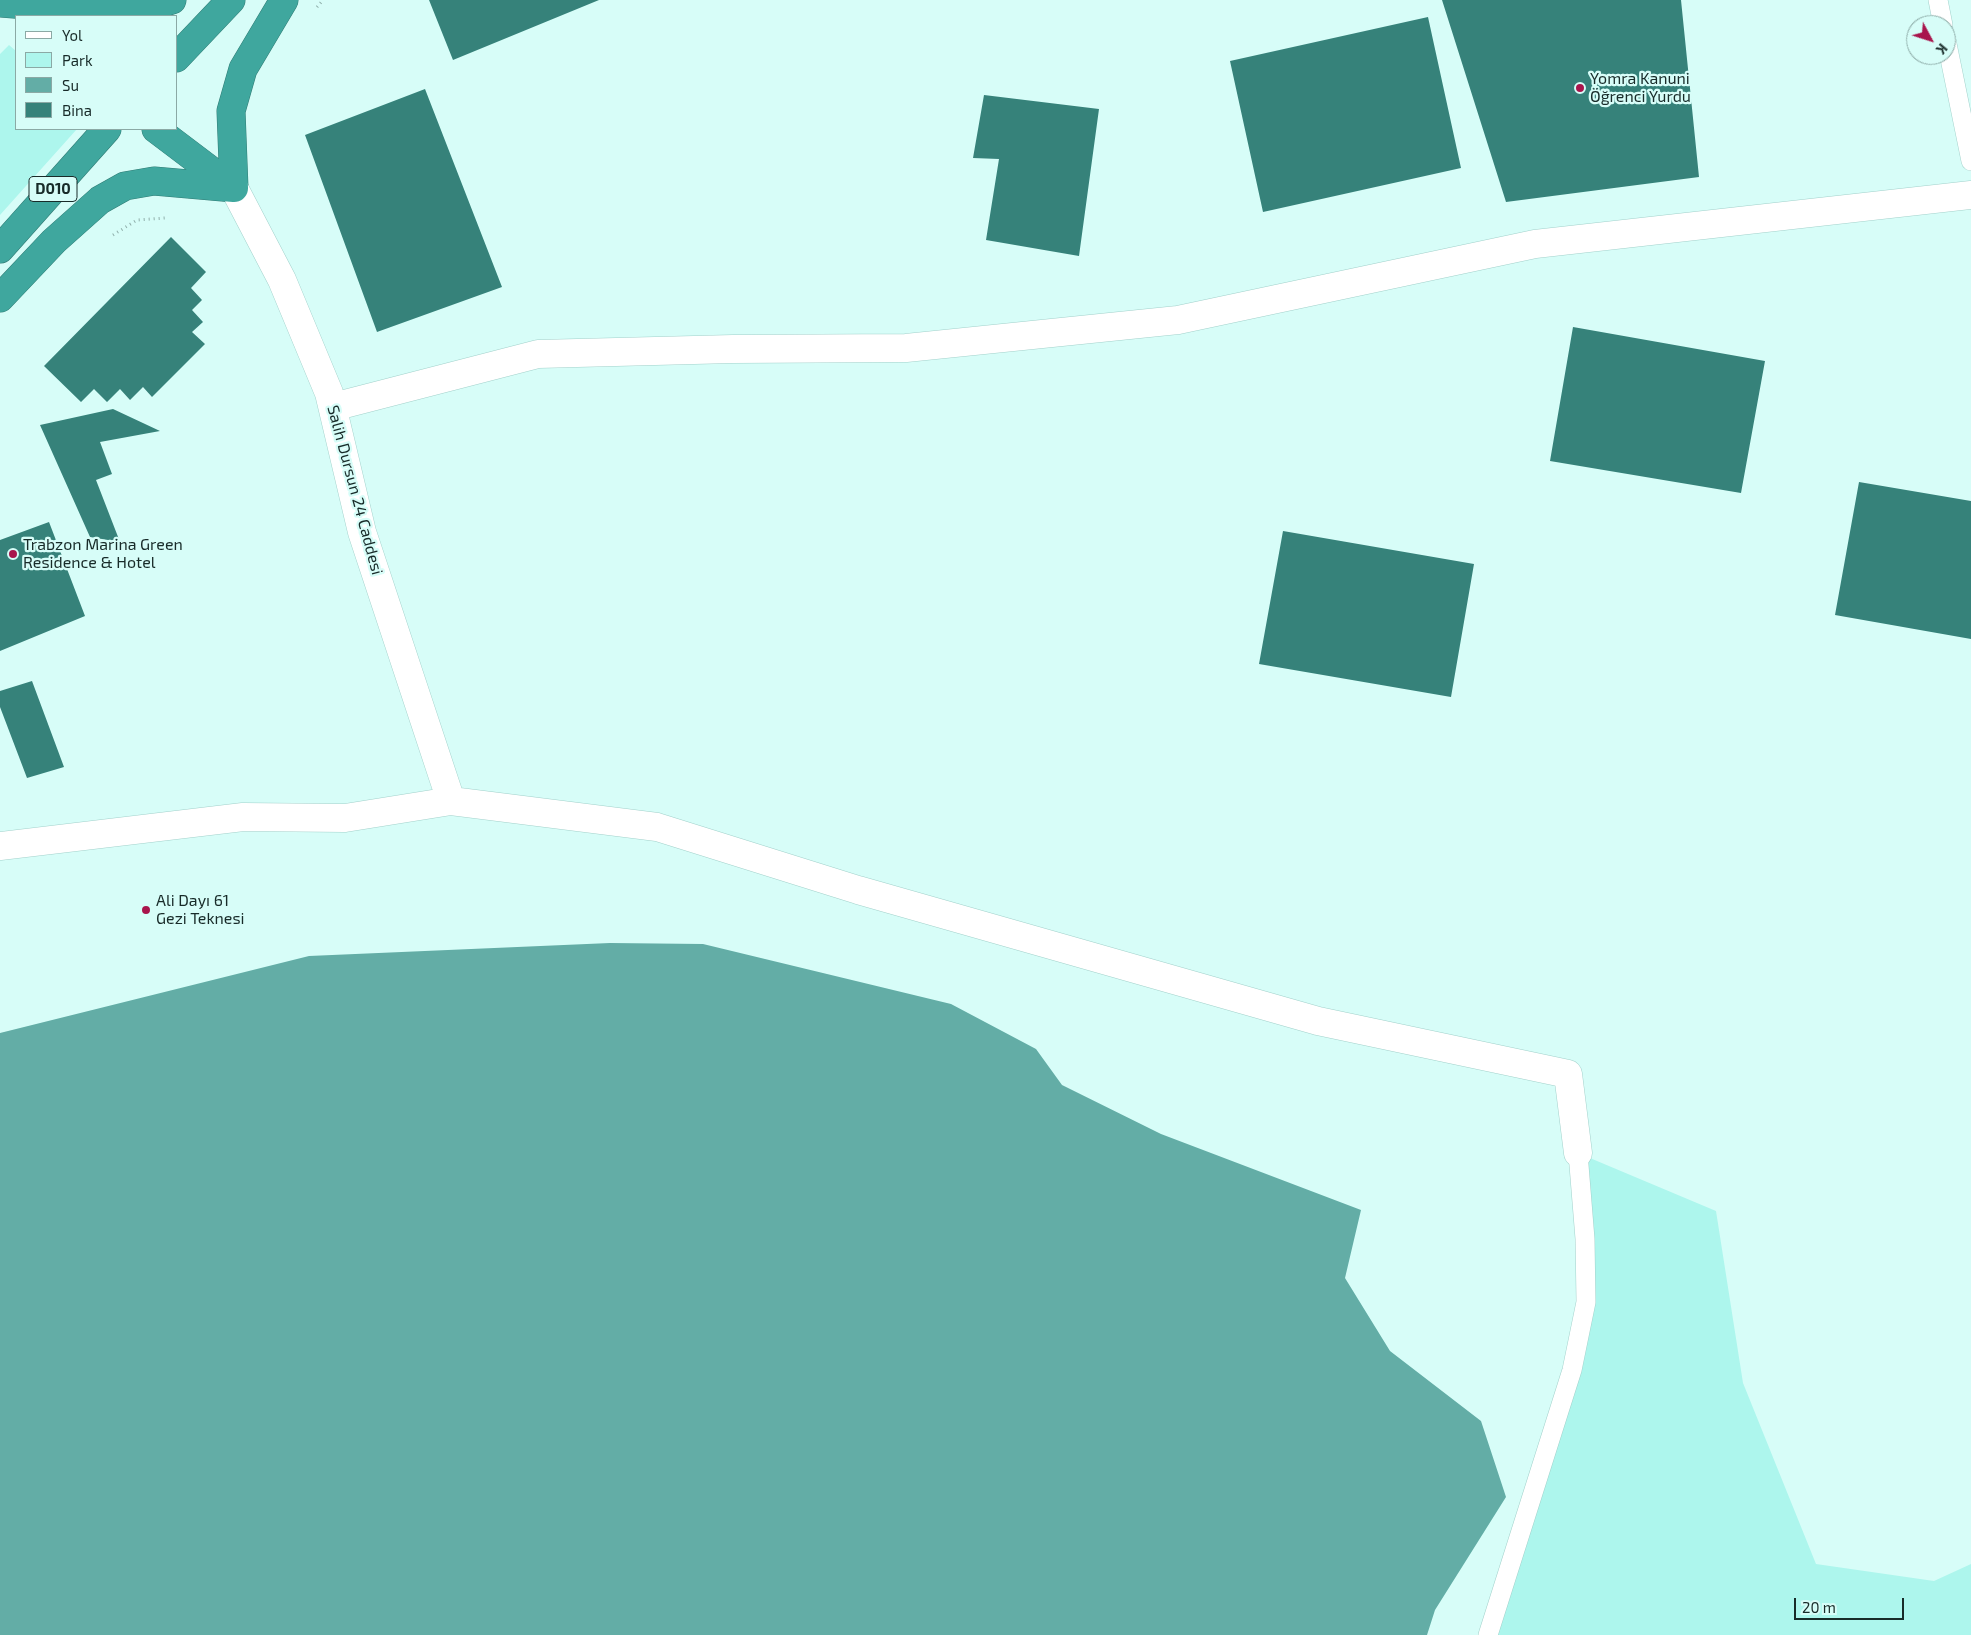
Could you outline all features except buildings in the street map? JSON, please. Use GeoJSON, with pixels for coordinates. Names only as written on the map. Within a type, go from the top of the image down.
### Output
{"type":"FeatureCollection","features":[{"type":"Feature","properties":{"kind":"highway"},"geometry":{"type":"LineString","coordinates":[[4,5],[77,9],[153,6],[172,0]]}},
{"type":"Feature","properties":{"kind":"highway"},"geometry":{"type":"LineString","coordinates":[[178,56],[231,0]]}},
{"type":"Feature","properties":{"kind":"highway"},"geometry":{"type":"LineString","coordinates":[[234,188],[231,111],[243,69],[284,0]]}},
{"type":"Feature","properties":{"kind":"highway","name":"D010"},"geometry":{"type":"LineString","coordinates":[[0,248],[106,130]]}},
{"type":"Feature","properties":{"kind":"highway"},"geometry":{"type":"LineString","coordinates":[[157,130],[234,188]]}},
{"type":"Feature","properties":{"kind":"highway"},"geometry":{"type":"LineString","coordinates":[[0,298],[54,241],[100,200],[125,186],[154,181],[234,188]]}},
{"type":"Feature","properties":{"kind":"street","name":"Salih Dursun 24 Caddesi"},"geometry":{"type":"LineString","coordinates":[[234,188],[282,280],[329,393],[362,532],[451,801]]}},
{"type":"Feature","properties":{"kind":"street"},"geometry":{"type":"LineString","coordinates":[[333,407],[538,354],[732,349],[906,348],[1178,320],[1535,244],[1971,195]]}},
{"type":"Feature","properties":{"kind":"street"},"geometry":{"type":"LineString","coordinates":[[0,846],[243,817],[345,818],[451,801],[657,827],[858,890],[1318,1021],[1568,1074],[1578,1153]]}},
{"type":"Feature","properties":{"kind":"lane"},"geometry":{"type":"LineString","coordinates":[[1938,0],[1941,15]]}},
{"type":"Feature","properties":{"kind":"lane"},"geometry":{"type":"LineString","coordinates":[[1951,65],[1971,161]]}},
{"type":"Feature","properties":{"kind":"lane"},"geometry":{"type":"LineString","coordinates":[[1488,1635],[1572,1370],[1586,1302],[1586,1239],[1578,1153]]}},
{"type":"Feature","properties":{"kind":"green space"},"geometry":{"type":"Polygon","coordinates":[[[9,45],[15,50],[15,130],[76,130],[0,215],[0,54],[9,45]]]}},
{"type":"Feature","properties":{"kind":"green space"},"geometry":{"type":"Polygon","coordinates":[[[1578,1153],[1716,1211],[1743,1383],[1816,1564],[1934,1581],[1971,1564],[1971,1635],[1488,1635],[1586,1302],[1578,1153]]]}},
{"type":"Feature","properties":{"kind":"water"},"geometry":{"type":"Polygon","coordinates":[[[610,943],[703,944],[951,1004],[1036,1049],[1062,1085],[1161,1134],[1361,1210],[1345,1278],[1390,1351],[1481,1421],[1506,1497],[1435,1610],[1427,1635],[0,1635],[0,1033],[309,956],[610,943]]]}},
{"type":"Feature","properties":{"kind":"place","name":"Yomra Kanuni Öğrenci Yurdu"},"geometry":{"type":"Point","coordinates":[1580,88]}},
{"type":"Feature","properties":{"kind":"place","name":"Trabzon Marina Green Residence & Hotel"},"geometry":{"type":"Point","coordinates":[13,554]}},
{"type":"Feature","properties":{"kind":"place","name":"Ali Dayı 61 Gezi Teknesi"},"geometry":{"type":"Point","coordinates":[146,910]}}]}
